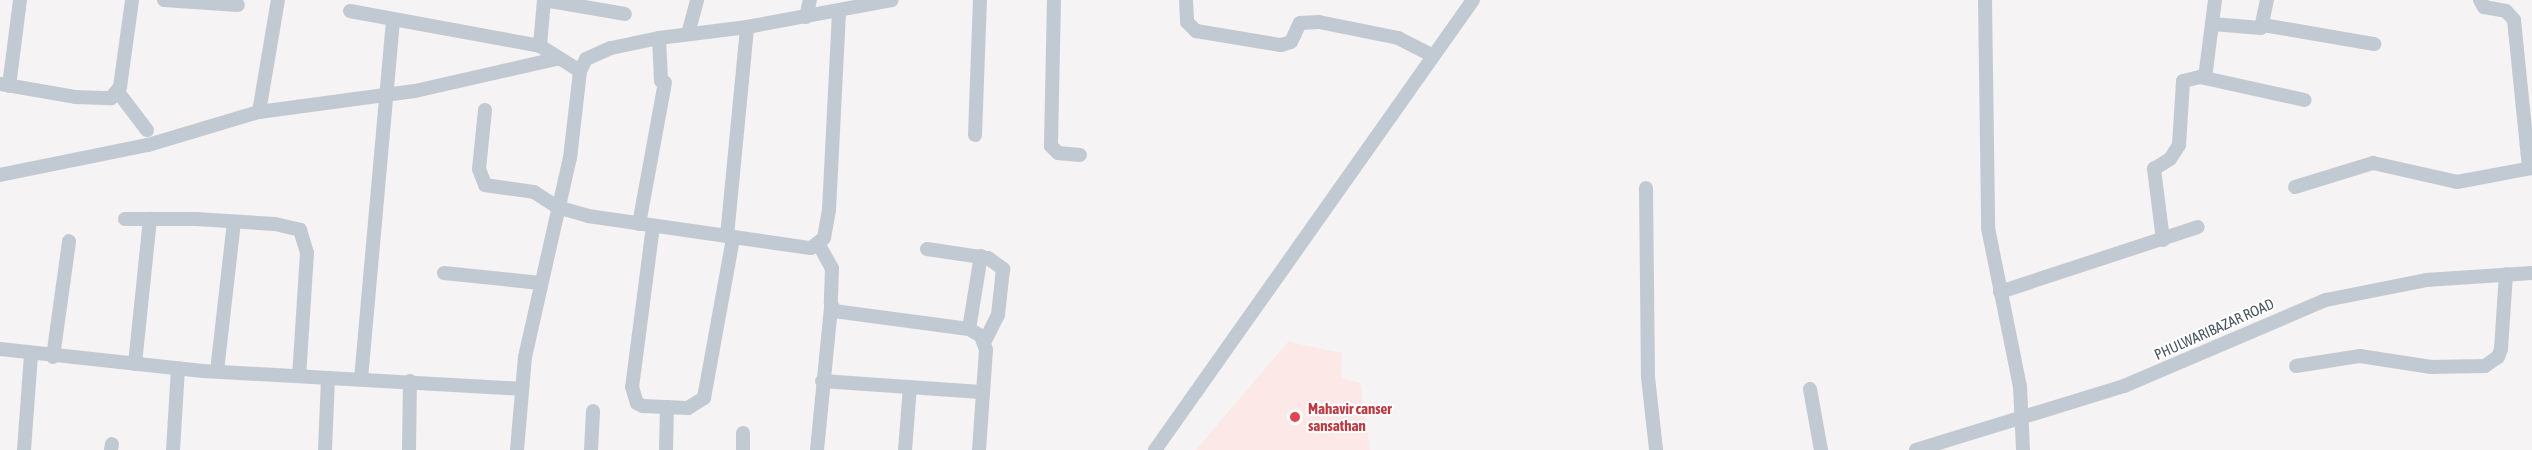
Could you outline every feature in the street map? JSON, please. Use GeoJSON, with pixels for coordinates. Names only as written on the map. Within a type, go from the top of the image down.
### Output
{"type":"FeatureCollection","features":[{"type":"Feature","properties":{"kind":"street"},"geometry":{"type":"LineString","coordinates":[[20,0],[4,85],[107,99],[118,92]]}},
{"type":"Feature","properties":{"kind":"street"},"geometry":{"type":"LineString","coordinates":[[132,0],[118,92],[147,130]]}},
{"type":"Feature","properties":{"kind":"street"},"geometry":{"type":"LineString","coordinates":[[164,0],[238,5]]}},
{"type":"Feature","properties":{"kind":"street"},"geometry":{"type":"LineString","coordinates":[[259,112],[278,0]]}},
{"type":"Feature","properties":{"kind":"street"},"geometry":{"type":"LineString","coordinates":[[540,46],[544,0],[625,14]]}},
{"type":"Feature","properties":{"kind":"street"},"geometry":{"type":"LineString","coordinates":[[688,34],[697,0]]}},
{"type":"Feature","properties":{"kind":"street"},"geometry":{"type":"LineString","coordinates":[[806,17],[810,0]]}},
{"type":"Feature","properties":{"kind":"street"},"geometry":{"type":"LineString","coordinates":[[517,450],[520,389],[540,283],[570,158],[580,71],[586,59],[594,53],[659,38],[747,27],[892,0]]}},
{"type":"Feature","properties":{"kind":"street"},"geometry":{"type":"LineString","coordinates":[[975,135],[980,0]]}},
{"type":"Feature","properties":{"kind":"street"},"geometry":{"type":"LineString","coordinates":[[1054,0],[1052,146],[1058,153],[1080,155]]}},
{"type":"Feature","properties":{"kind":"street"},"geometry":{"type":"LineString","coordinates":[[1186,0],[1187,22],[1196,31],[1281,45],[1291,42],[1300,23],[1319,22],[1398,38],[1432,55]]}},
{"type":"Feature","properties":{"kind":"street"},"geometry":{"type":"LineString","coordinates":[[1155,450],[1473,0]]}},
{"type":"Feature","properties":{"kind":"street"},"geometry":{"type":"LineString","coordinates":[[1985,0],[1986,185],[2000,292],[2024,420],[2023,450]]}},
{"type":"Feature","properties":{"kind":"street"},"geometry":{"type":"LineString","coordinates":[[2205,78],[2215,0]]}},
{"type":"Feature","properties":{"kind":"street"},"geometry":{"type":"LineString","coordinates":[[2263,25],[2267,0]]}},
{"type":"Feature","properties":{"kind":"street"},"geometry":{"type":"LineString","coordinates":[[2295,187],[2373,163],[2457,182],[2531,168],[2527,64],[2511,14],[2489,10],[2480,0]]}},
{"type":"Feature","properties":{"kind":"street"},"geometry":{"type":"LineString","coordinates":[[818,450],[822,381],[831,307],[832,268],[819,245],[829,210],[839,10]]}},
{"type":"Feature","properties":{"kind":"street"},"geometry":{"type":"LineString","coordinates":[[350,11],[540,46],[556,59],[580,71]]}},
{"type":"Feature","properties":{"kind":"street"},"geometry":{"type":"LineString","coordinates":[[361,379],[384,97],[393,19]]}},
{"type":"Feature","properties":{"kind":"street"},"geometry":{"type":"LineString","coordinates":[[2212,24],[2250,29],[2263,25],[2374,44]]}},
{"type":"Feature","properties":{"kind":"street"},"geometry":{"type":"LineString","coordinates":[[659,38],[663,81],[646,225],[632,387],[637,403],[688,408],[704,398],[730,237],[747,27]]}},
{"type":"Feature","properties":{"kind":"street"},"geometry":{"type":"LineString","coordinates":[[0,175],[148,145],[259,112],[384,97],[556,59]]}},
{"type":"Feature","properties":{"kind":"street"},"geometry":{"type":"LineString","coordinates":[[2163,240],[2154,169],[2170,159],[2179,145],[2183,81],[2193,76],[2305,100]]}},
{"type":"Feature","properties":{"kind":"street"},"geometry":{"type":"LineString","coordinates":[[485,110],[479,169],[482,181],[491,187],[534,192],[557,207],[646,225],[800,248],[819,245]]}},
{"type":"Feature","properties":{"kind":"street"},"geometry":{"type":"LineString","coordinates":[[1646,188],[1647,367],[1656,450]]}},
{"type":"Feature","properties":{"kind":"street"},"geometry":{"type":"LineString","coordinates":[[125,219],[234,222],[290,226],[300,230],[306,240],[299,376]]}},
{"type":"Feature","properties":{"kind":"street"},"geometry":{"type":"LineString","coordinates":[[135,364],[150,219]]}},
{"type":"Feature","properties":{"kind":"street"},"geometry":{"type":"LineString","coordinates":[[216,371],[234,222]]}},
{"type":"Feature","properties":{"kind":"street"},"geometry":{"type":"LineString","coordinates":[[2000,292],[2198,228]]}},
{"type":"Feature","properties":{"kind":"street"},"geometry":{"type":"LineString","coordinates":[[53,357],[69,241]]}},
{"type":"Feature","properties":{"kind":"street"},"geometry":{"type":"LineString","coordinates":[[927,249],[981,256],[998,262],[1004,276],[998,315],[984,342],[979,450]]}},
{"type":"Feature","properties":{"kind":"street"},"geometry":{"type":"LineString","coordinates":[[969,329],[981,256]]}},
{"type":"Feature","properties":{"kind":"street"},"geometry":{"type":"LineString","coordinates":[[444,273],[540,283]]}},
{"type":"Feature","properties":{"kind":"street","name":"PHULWARIBAZAR ROAD"},"geometry":{"type":"LineString","coordinates":[[1916,450],[2024,420],[2133,383],[2326,300],[2426,280],[2532,273]]}},
{"type":"Feature","properties":{"kind":"street"},"geometry":{"type":"LineString","coordinates":[[2296,366],[2360,356],[2431,367],[2485,366],[2498,357],[2501,349],[2506,274]]}},
{"type":"Feature","properties":{"kind":"street"},"geometry":{"type":"LineString","coordinates":[[831,307],[850,316],[969,329],[984,342]]}},
{"type":"Feature","properties":{"kind":"street"},"geometry":{"type":"LineString","coordinates":[[0,349],[30,355],[216,371],[520,389]]}},
{"type":"Feature","properties":{"kind":"street"},"geometry":{"type":"LineString","coordinates":[[24,450],[30,355]]}},
{"type":"Feature","properties":{"kind":"street"},"geometry":{"type":"LineString","coordinates":[[173,450],[177,368]]}},
{"type":"Feature","properties":{"kind":"street"},"geometry":{"type":"LineString","coordinates":[[325,450],[328,378]]}},
{"type":"Feature","properties":{"kind":"street"},"geometry":{"type":"LineString","coordinates":[[409,450],[410,381]]}},
{"type":"Feature","properties":{"kind":"street"},"geometry":{"type":"LineString","coordinates":[[822,381],[981,392]]}},
{"type":"Feature","properties":{"kind":"street"},"geometry":{"type":"LineString","coordinates":[[905,450],[910,387]]}},
{"type":"Feature","properties":{"kind":"street"},"geometry":{"type":"LineString","coordinates":[[1810,389],[1821,450]]}},
{"type":"Feature","properties":{"kind":"street"},"geometry":{"type":"LineString","coordinates":[[666,450],[667,407]]}},
{"type":"Feature","properties":{"kind":"street"},"geometry":{"type":"LineString","coordinates":[[591,450],[593,411]]}},
{"type":"Feature","properties":{"kind":"street"},"geometry":{"type":"LineString","coordinates":[[743,433],[743,450]]}},
{"type":"Feature","properties":{"kind":"shaded area","name":"Mahavir canser sansathan"},"geometry":{"type":"Polygon","coordinates":[[[1288,342],[1342,353],[1341,378],[1360,383],[1370,450],[1196,450],[1288,342]]]}},
{"type":"Feature","properties":{"kind":"place","name":"Mahavir canser sansathan"},"geometry":{"type":"Point","coordinates":[1295,417]}}]}
